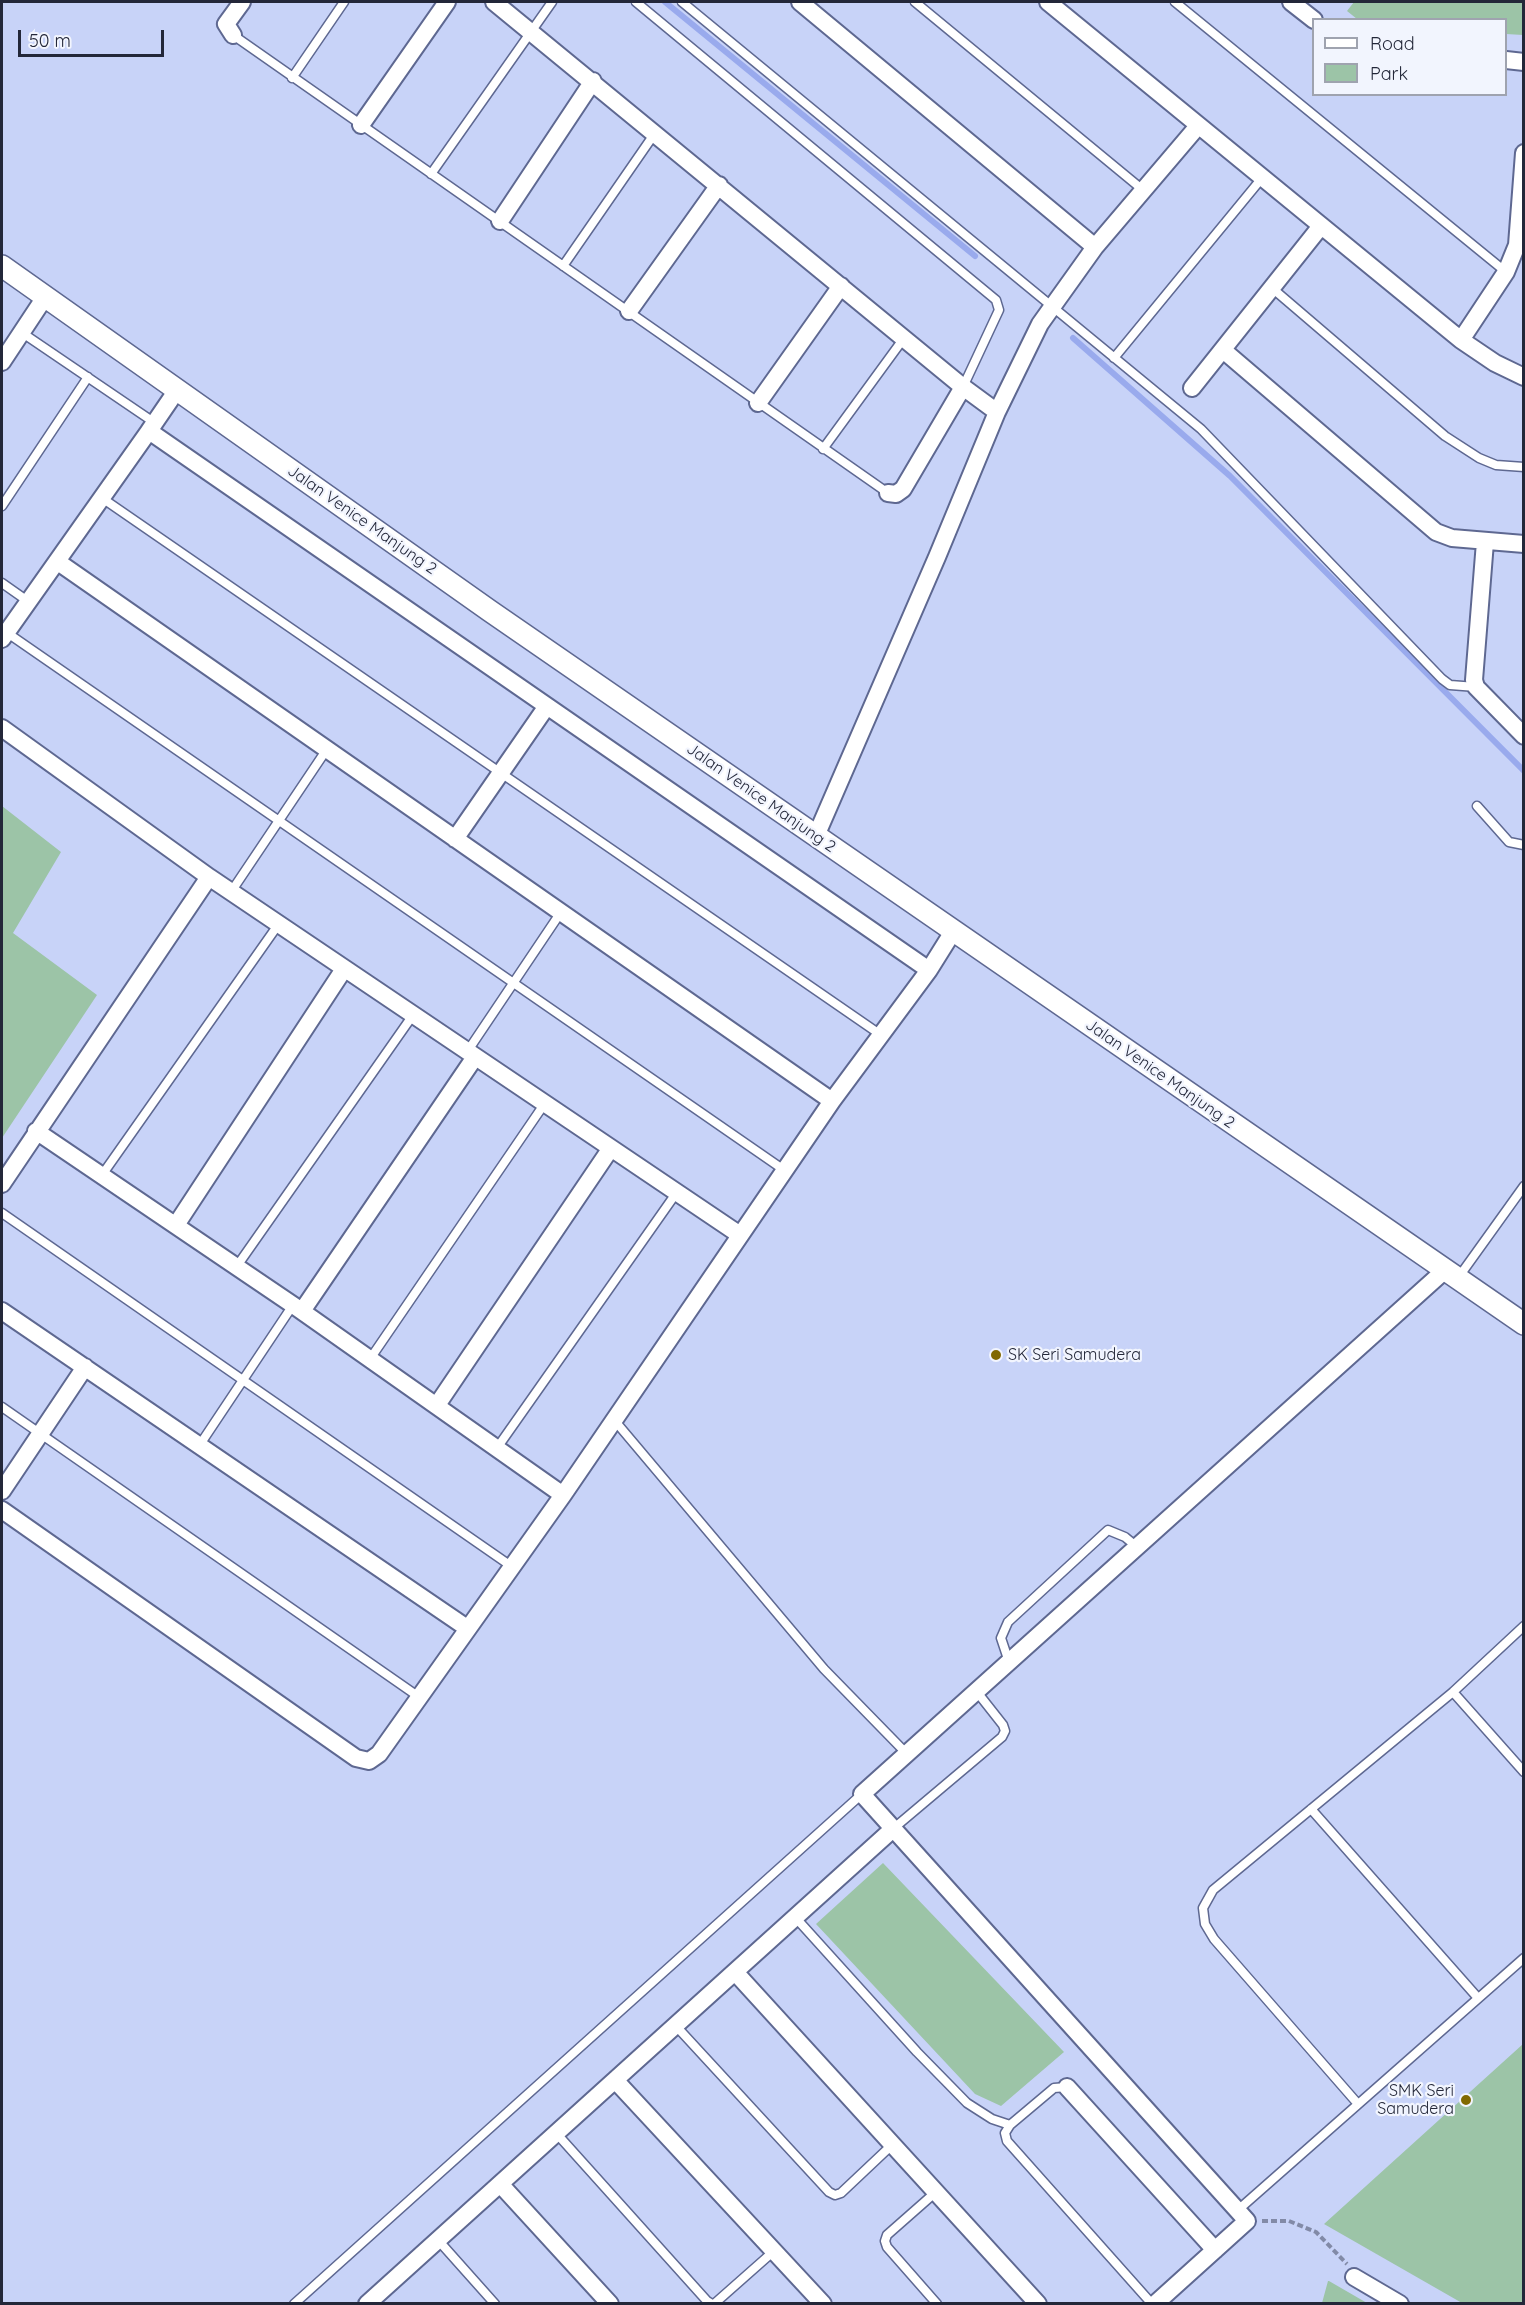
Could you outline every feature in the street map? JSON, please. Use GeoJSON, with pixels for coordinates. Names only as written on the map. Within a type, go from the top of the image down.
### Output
{"type":"FeatureCollection","features":[{"type":"Feature","properties":{"kind":"street"},"geometry":{"type":"LineString","coordinates":[[233,35],[226,24],[242,2]]}},
{"type":"Feature","properties":{"kind":"street"},"geometry":{"type":"LineString","coordinates":[[361,125],[447,2]]}},
{"type":"Feature","properties":{"kind":"street"},"geometry":{"type":"LineString","coordinates":[[494,2],[719,184],[963,387],[997,412]]}},
{"type":"Feature","properties":{"kind":"street"},"geometry":{"type":"LineString","coordinates":[[800,2],[1095,247]]}},
{"type":"Feature","properties":{"kind":"street"},"geometry":{"type":"LineString","coordinates":[[1048,2],[1461,340],[1495,363],[1524,377]]}},
{"type":"Feature","properties":{"kind":"street"},"geometry":{"type":"LineString","coordinates":[[1291,2],[1312,18]]}},
{"type":"Feature","properties":{"kind":"street"},"geometry":{"type":"LineString","coordinates":[[1507,60],[1524,62]]}},
{"type":"Feature","properties":{"kind":"street"},"geometry":{"type":"LineString","coordinates":[[500,221],[593,81]]}},
{"type":"Feature","properties":{"kind":"street"},"geometry":{"type":"LineString","coordinates":[[816,836],[997,412],[1040,324],[1095,247],[1198,126]]}},
{"type":"Feature","properties":{"kind":"street"},"geometry":{"type":"LineString","coordinates":[[1461,340],[1506,272],[1517,245],[1524,153]]}},
{"type":"Feature","properties":{"kind":"street"},"geometry":{"type":"LineString","coordinates":[[628,311],[719,184]]}},
{"type":"Feature","properties":{"kind":"street"},"geometry":{"type":"LineString","coordinates":[[1191,388],[1321,226]]}},
{"type":"Feature","properties":{"kind":"street","name":"Jalan Venice Manjung 2"},"geometry":{"type":"LineString","coordinates":[[2,266],[816,836],[1524,1324]]}},
{"type":"Feature","properties":{"kind":"street"},"geometry":{"type":"LineString","coordinates":[[758,404],[841,286]]}},
{"type":"Feature","properties":{"kind":"street"},"geometry":{"type":"LineString","coordinates":[[2,362],[45,297]]}},
{"type":"Feature","properties":{"kind":"street"},"geometry":{"type":"LineString","coordinates":[[1223,350],[1436,532],[1452,538],[1524,544]]}},
{"type":"Feature","properties":{"kind":"street"},"geometry":{"type":"LineString","coordinates":[[888,493],[896,494],[903,489],[963,387]]}},
{"type":"Feature","properties":{"kind":"street"},"geometry":{"type":"LineString","coordinates":[[4,636],[177,390]]}},
{"type":"Feature","properties":{"kind":"street"},"geometry":{"type":"LineString","coordinates":[[152,427],[547,706],[928,970]]}},
{"type":"Feature","properties":{"kind":"street"},"geometry":{"type":"LineString","coordinates":[[1485,542],[1474,670],[1476,687],[1524,736]]}},
{"type":"Feature","properties":{"kind":"street"},"geometry":{"type":"LineString","coordinates":[[58,562],[832,1101]]}},
{"type":"Feature","properties":{"kind":"street"},"geometry":{"type":"LineString","coordinates":[[455,839],[547,706]]}},
{"type":"Feature","properties":{"kind":"street"},"geometry":{"type":"LineString","coordinates":[[2,728],[278,925],[740,1235]]}},
{"type":"Feature","properties":{"kind":"street"},"geometry":{"type":"LineString","coordinates":[[2,1184],[209,877]]}},
{"type":"Feature","properties":{"kind":"street"},"geometry":{"type":"LineString","coordinates":[[2,1510],[356,1758],[369,1761],[379,1754],[466,1628],[563,1495],[784,1170],[928,970],[954,930]]}},
{"type":"Feature","properties":{"kind":"street"},"geometry":{"type":"LineString","coordinates":[[176,1225],[344,969]]}},
{"type":"Feature","properties":{"kind":"street"},"geometry":{"type":"LineString","coordinates":[[298,1308],[471,1054]]}},
{"type":"Feature","properties":{"kind":"street"},"geometry":{"type":"LineString","coordinates":[[36,1131],[298,1308],[563,1495]]}},
{"type":"Feature","properties":{"kind":"street"},"geometry":{"type":"LineString","coordinates":[[437,1405],[611,1148]]}},
{"type":"Feature","properties":{"kind":"street"},"geometry":{"type":"LineString","coordinates":[[1153,2304],[1215,2250],[1242,2215],[861,1794],[1137,1547],[1451,1274]]}},
{"type":"Feature","properties":{"kind":"street"},"geometry":{"type":"LineString","coordinates":[[2,1311],[466,1628]]}},
{"type":"Feature","properties":{"kind":"street"},"geometry":{"type":"LineString","coordinates":[[2,1491],[85,1367]]}},
{"type":"Feature","properties":{"kind":"street"},"geometry":{"type":"LineString","coordinates":[[377,2300],[438,2240],[894,1828]]}},
{"type":"Feature","properties":{"kind":"street"},"geometry":{"type":"LineString","coordinates":[[735,1972],[894,2143],[1038,2304]]}},
{"type":"Feature","properties":{"kind":"street"},"geometry":{"type":"LineString","coordinates":[[615,2080],[774,2250],[816,2301]]}},
{"type":"Feature","properties":{"kind":"street"},"geometry":{"type":"LineString","coordinates":[[1067,2087],[1215,2250]]}},
{"type":"Feature","properties":{"kind":"street"},"geometry":{"type":"LineString","coordinates":[[501,2185],[610,2304]]}},
{"type":"Feature","properties":{"kind":"street"},"geometry":{"type":"LineString","coordinates":[[1354,2277],[1400,2304]]}},
{"type":"Feature","properties":{"kind":"lane"},"geometry":{"type":"LineString","coordinates":[[292,78],[344,2]]}},
{"type":"Feature","properties":{"kind":"lane"},"geometry":{"type":"LineString","coordinates":[[431,174],[530,30],[552,2]]}},
{"type":"Feature","properties":{"kind":"lane"},"geometry":{"type":"LineString","coordinates":[[636,2],[996,300],[999,310],[963,387]]}},
{"type":"Feature","properties":{"kind":"lane"},"geometry":{"type":"LineString","coordinates":[[682,2],[1201,429],[1442,679],[1460,688],[1476,687]]}},
{"type":"Feature","properties":{"kind":"lane"},"geometry":{"type":"LineString","coordinates":[[915,2],[1143,190]]}},
{"type":"Feature","properties":{"kind":"lane"},"geometry":{"type":"LineString","coordinates":[[1175,2],[1506,272]]}},
{"type":"Feature","properties":{"kind":"lane"},"geometry":{"type":"LineString","coordinates":[[233,35],[888,493]]}},
{"type":"Feature","properties":{"kind":"lane"},"geometry":{"type":"LineString","coordinates":[[563,266],[656,133]]}},
{"type":"Feature","properties":{"kind":"lane"},"geometry":{"type":"LineString","coordinates":[[1114,358],[1262,178]]}},
{"type":"Feature","properties":{"kind":"lane"},"geometry":{"type":"LineString","coordinates":[[1272,288],[1445,436],[1479,458],[1496,465],[1524,467]]}},
{"type":"Feature","properties":{"kind":"lane"},"geometry":{"type":"LineString","coordinates":[[21,332],[88,377],[152,427]]}},
{"type":"Feature","properties":{"kind":"lane"},"geometry":{"type":"LineString","coordinates":[[823,448],[904,338]]}},
{"type":"Feature","properties":{"kind":"lane"},"geometry":{"type":"LineString","coordinates":[[2,506],[88,377]]}},
{"type":"Feature","properties":{"kind":"lane"},"geometry":{"type":"LineString","coordinates":[[102,498],[880,1035]]}},
{"type":"Feature","properties":{"kind":"lane"},"geometry":{"type":"LineString","coordinates":[[2,583],[29,602]]}},
{"type":"Feature","properties":{"kind":"lane"},"geometry":{"type":"LineString","coordinates":[[4,636],[280,819],[784,1170]]}},
{"type":"Feature","properties":{"kind":"lane"},"geometry":{"type":"LineString","coordinates":[[231,892],[327,749]]}},
{"type":"Feature","properties":{"kind":"lane"},"geometry":{"type":"LineString","coordinates":[[1477,806],[1509,842],[1524,845]]}},
{"type":"Feature","properties":{"kind":"lane"},"geometry":{"type":"LineString","coordinates":[[471,1054],[514,982],[561,912]]}},
{"type":"Feature","properties":{"kind":"lane"},"geometry":{"type":"LineString","coordinates":[[102,1175],[278,925]]}},
{"type":"Feature","properties":{"kind":"lane"},"geometry":{"type":"LineString","coordinates":[[237,1266],[413,1016]]}},
{"type":"Feature","properties":{"kind":"lane"},"geometry":{"type":"LineString","coordinates":[[370,1359],[545,1103]]}},
{"type":"Feature","properties":{"kind":"lane"},"geometry":{"type":"LineString","coordinates":[[1451,1274],[1524,1186]]}},
{"type":"Feature","properties":{"kind":"lane"},"geometry":{"type":"LineString","coordinates":[[497,1448],[676,1192]]}},
{"type":"Feature","properties":{"kind":"lane"},"geometry":{"type":"LineString","coordinates":[[2,1213],[511,1566]]}},
{"type":"Feature","properties":{"kind":"lane"},"geometry":{"type":"LineString","coordinates":[[199,1446],[244,1379],[298,1308]]}},
{"type":"Feature","properties":{"kind":"lane"},"geometry":{"type":"LineString","coordinates":[[2,1407],[419,1697]]}},
{"type":"Feature","properties":{"kind":"lane"},"geometry":{"type":"LineString","coordinates":[[615,1421],[824,1669],[907,1755]]}},
{"type":"Feature","properties":{"kind":"lane"},"geometry":{"type":"LineString","coordinates":[[1010,1662],[1001,1638],[1008,1622],[1108,1530],[1125,1537],[1137,1547]]}},
{"type":"Feature","properties":{"kind":"lane"},"geometry":{"type":"LineString","coordinates":[[1359,2104],[1214,1939],[1205,1924],[1203,1908],[1213,1890],[1453,1692],[1524,1626]]}},
{"type":"Feature","properties":{"kind":"lane"},"geometry":{"type":"LineString","coordinates":[[894,1828],[1002,1737],[1005,1731],[1004,1725],[977,1692]]}},
{"type":"Feature","properties":{"kind":"lane"},"geometry":{"type":"LineString","coordinates":[[1453,1692],[1524,1772]]}},
{"type":"Feature","properties":{"kind":"lane"},"geometry":{"type":"LineString","coordinates":[[294,2304],[861,1794]]}},
{"type":"Feature","properties":{"kind":"lane"},"geometry":{"type":"LineString","coordinates":[[1311,1809],[1478,1998]]}},
{"type":"Feature","properties":{"kind":"lane"},"geometry":{"type":"LineString","coordinates":[[795,1917],[917,2052],[967,2103],[992,2119],[1010,2125]]}},
{"type":"Feature","properties":{"kind":"lane"},"geometry":{"type":"LineString","coordinates":[[1242,2215],[1359,2104],[1524,1958]]}},
{"type":"Feature","properties":{"kind":"lane"},"geometry":{"type":"LineString","coordinates":[[676,2026],[829,2192],[835,2195],[841,2193],[894,2143]]}},
{"type":"Feature","properties":{"kind":"lane"},"geometry":{"type":"LineString","coordinates":[[1067,2087],[1054,2088],[1010,2125],[1005,2133],[1007,2141],[1153,2304]]}},
{"type":"Feature","properties":{"kind":"lane"},"geometry":{"type":"LineString","coordinates":[[557,2134],[706,2301],[713,2304],[774,2250]]}},
{"type":"Feature","properties":{"kind":"lane"},"geometry":{"type":"LineString","coordinates":[[937,2191],[887,2235],[885,2241],[887,2247],[937,2304]]}},
{"type":"Feature","properties":{"kind":"lane"},"geometry":{"type":"LineString","coordinates":[[438,2240],[495,2304]]}},
{"type":"Feature","properties":{"kind":"path"},"geometry":{"type":"LineString","coordinates":[[1242,2215],[1289,2221],[1316,2232],[1336,2252],[1354,2277]]}},
{"type":"Feature","properties":{"kind":"green space"},"geometry":{"type":"Polygon","coordinates":[[[1354,2],[1523,2],[1523,35],[1507,34],[1507,18],[1356,18],[1347,11],[1354,2]]]}},
{"type":"Feature","properties":{"kind":"green space"},"geometry":{"type":"Polygon","coordinates":[[[2,806],[61,852],[13,933],[97,995],[2,1138],[2,806]]]}},
{"type":"Feature","properties":{"kind":"green space"},"geometry":{"type":"Polygon","coordinates":[[[883,1863],[1064,2052],[1001,2106],[975,2094],[816,1924],[883,1863]]]}},
{"type":"Feature","properties":{"kind":"green space","name":"SMK Seri Samudera"},"geometry":{"type":"Polygon","coordinates":[[[1523,2044],[1523,2303],[1462,2303],[1324,2224],[1523,2044]]]}},
{"type":"Feature","properties":{"kind":"green space"},"geometry":{"type":"Polygon","coordinates":[[[1329,2281],[1367,2303],[1322,2303],[1329,2281]]]}},
{"type":"Feature","properties":{"kind":"waterway"},"geometry":{"type":"LineString","coordinates":[[665,2],[975,256]]}},
{"type":"Feature","properties":{"kind":"waterway"},"geometry":{"type":"LineString","coordinates":[[1073,338],[1230,476],[1524,771]]}},
{"type":"Feature","properties":{"kind":"place","name":"SK Seri Samudera"},"geometry":{"type":"Point","coordinates":[996,1355]}},
{"type":"Feature","properties":{"kind":"place","name":"SMK Seri Samudera"},"geometry":{"type":"Point","coordinates":[1466,2100]}}]}
